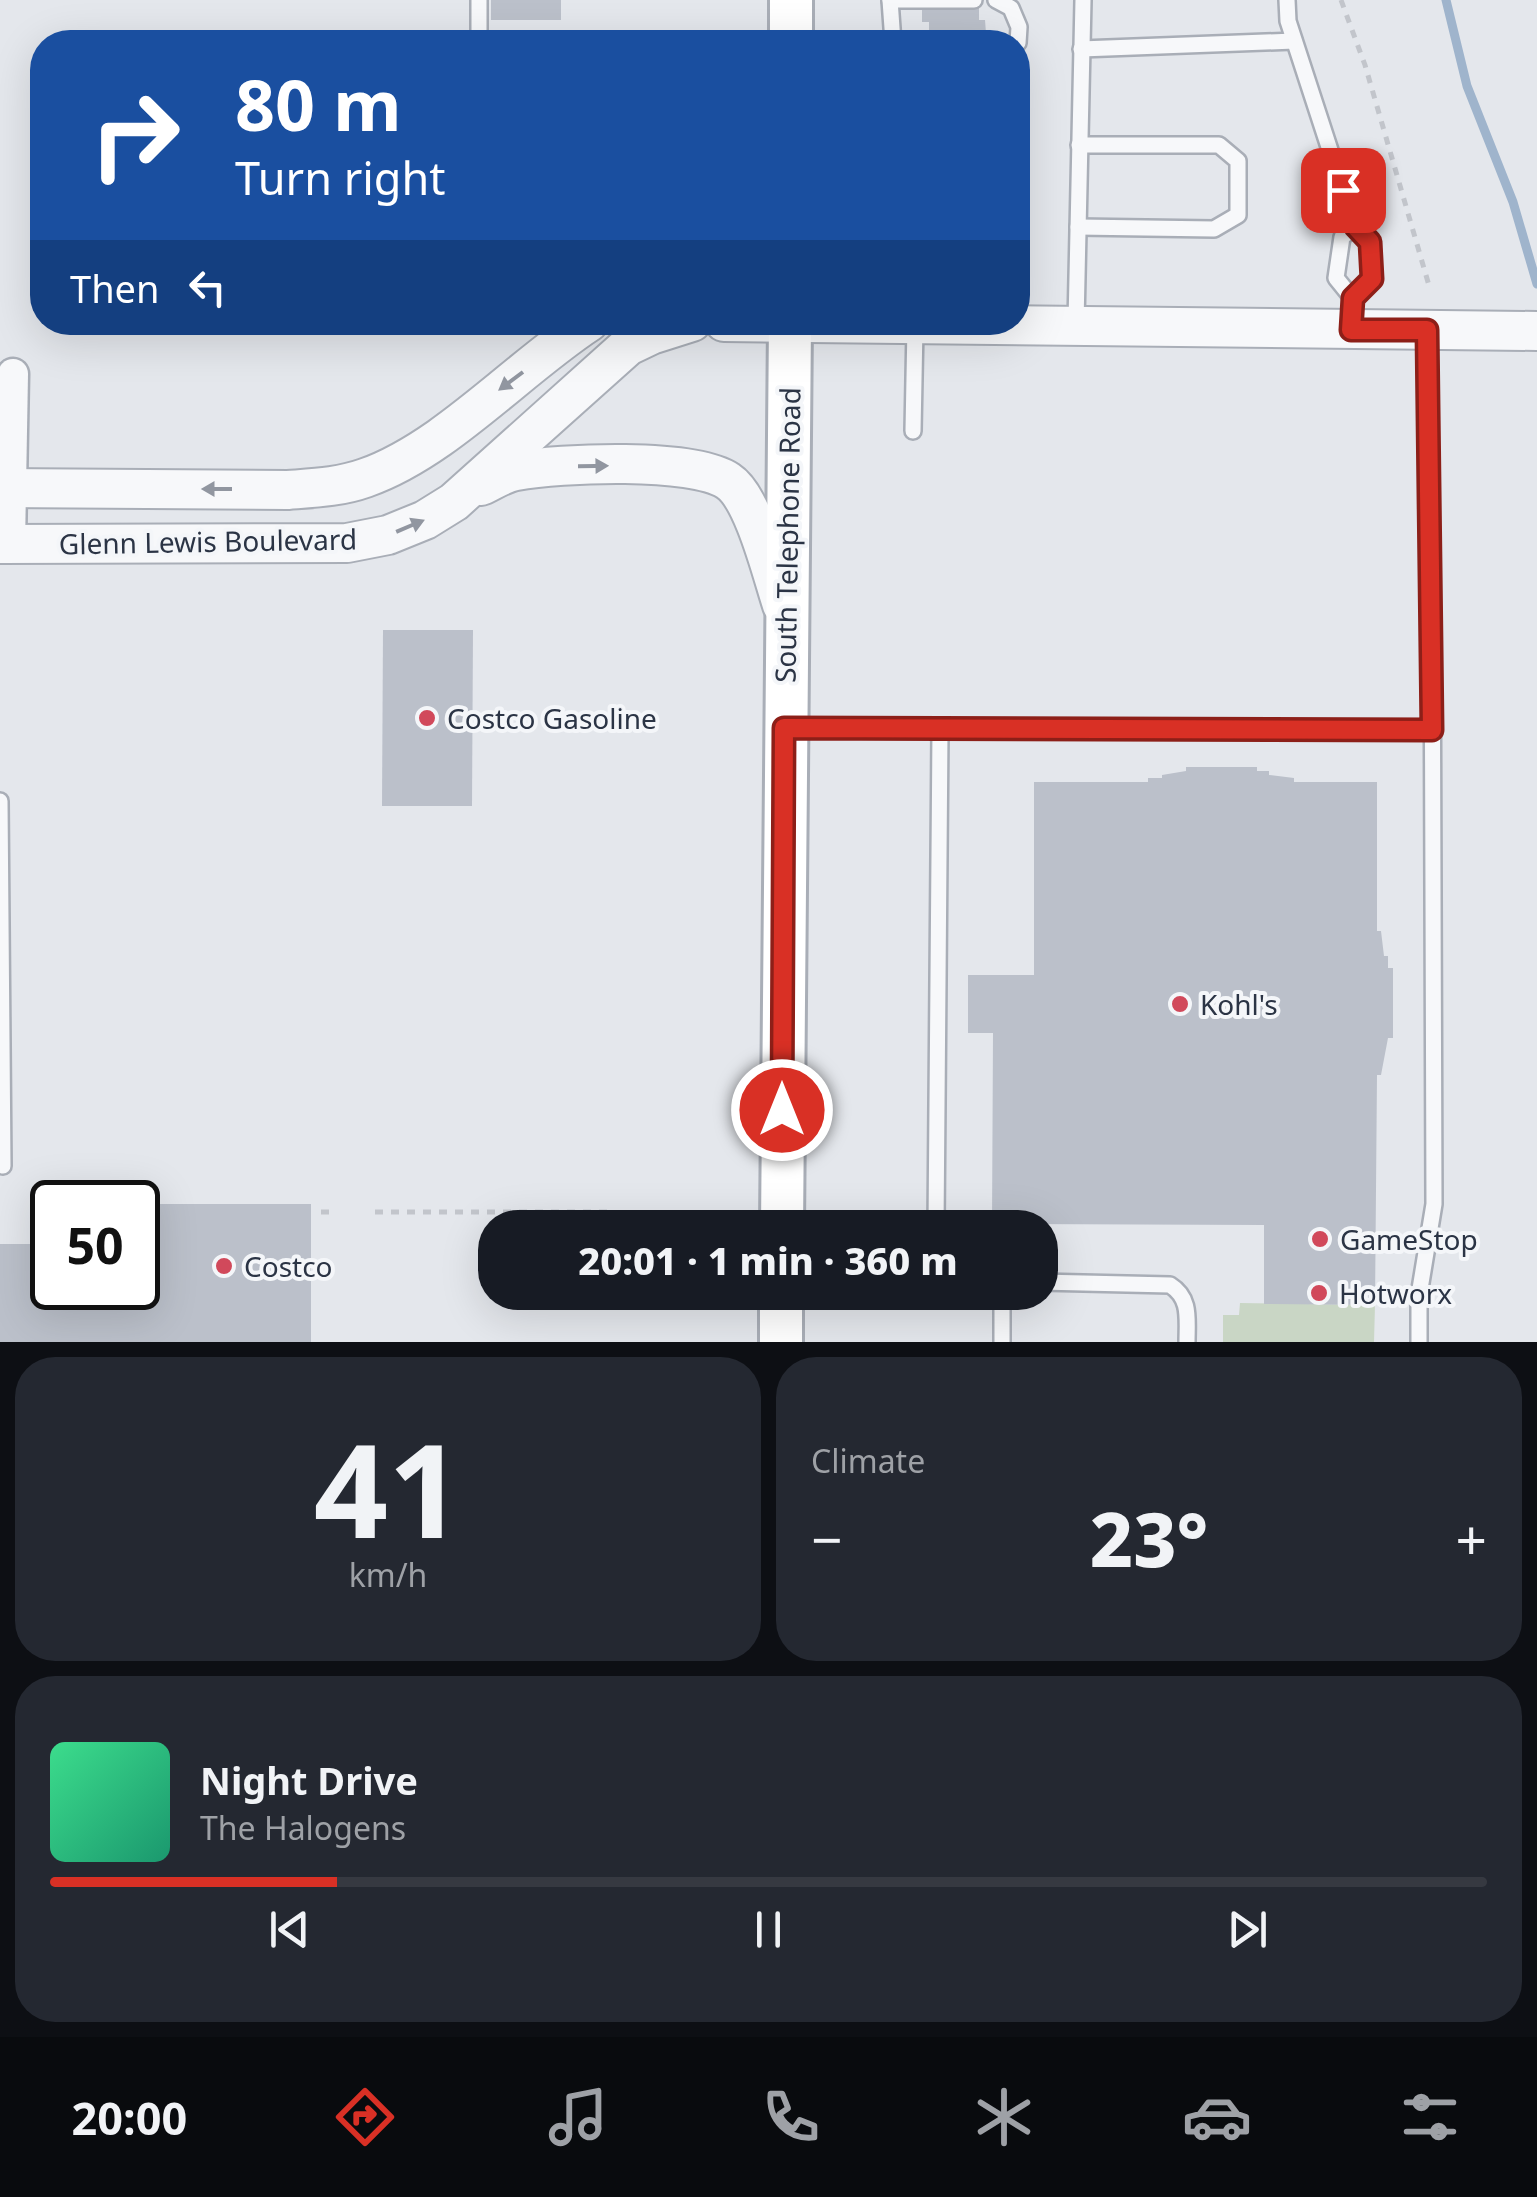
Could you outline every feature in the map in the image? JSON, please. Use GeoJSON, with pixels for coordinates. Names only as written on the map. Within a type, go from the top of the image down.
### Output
{"type":"FeatureCollection","features":[{"type":"Feature","properties":{"kind":"main road"},"geometry":{"type":"LineString","coordinates":[[791,0],[791,30]]}},
{"type":"Feature","properties":{"kind":"main road","name":"South Telephone Road"},"geometry":{"type":"LineString","coordinates":[[782,1210],[789,335]]}},
{"type":"Feature","properties":{"kind":"main road"},"geometry":{"type":"LineString","coordinates":[[781,1310],[781,1342]]}},
{"type":"Feature","properties":{"kind":"street"},"geometry":{"type":"LineString","coordinates":[[1030,327],[1352,314],[1427,330],[1537,331]]}},
{"type":"Feature","properties":{"kind":"street","name":"Glenn Lewis Boulevard"},"geometry":{"type":"LineString","coordinates":[[6,488],[288,490],[364,479],[405,460],[572,335]]}},
{"type":"Feature","properties":{"kind":"street","name":"Glenn Lewis Boulevard"},"geometry":{"type":"LineString","coordinates":[[5,544],[347,542],[388,535],[425,520],[465,493],[628,346],[650,335]]}},
{"type":"Feature","properties":{"kind":"street"},"geometry":{"type":"LineString","coordinates":[[5,544],[12,374]]}},
{"type":"Feature","properties":{"kind":"street","name":"Glenn Lewis Boulevard"},"geometry":{"type":"LineString","coordinates":[[465,493],[514,471],[583,466],[681,465],[729,481],[754,518],[786,616]]}},
{"type":"Feature","properties":{"kind":"lane"},"geometry":{"type":"LineString","coordinates":[[478,0],[479,30]]}},
{"type":"Feature","properties":{"kind":"lane"},"geometry":{"type":"LineString","coordinates":[[892,30],[890,0],[974,0]]}},
{"type":"Feature","properties":{"kind":"lane"},"geometry":{"type":"LineString","coordinates":[[996,0],[1011,8],[1019,30]]}},
{"type":"Feature","properties":{"kind":"lane"},"geometry":{"type":"LineString","coordinates":[[1076,327],[1082,0]]}},
{"type":"Feature","properties":{"kind":"lane"},"geometry":{"type":"LineString","coordinates":[[1287,0],[1294,41],[1356,227],[1370,242],[1372,279],[1352,314]]}},
{"type":"Feature","properties":{"kind":"lane"},"geometry":{"type":"LineString","coordinates":[[1081,49],[1294,41]]}},
{"type":"Feature","properties":{"kind":"lane"},"geometry":{"type":"LineString","coordinates":[[1078,227],[1214,229],[1238,215],[1238,161],[1220,145],[1079,145]]}},
{"type":"Feature","properties":{"kind":"lane"},"geometry":{"type":"LineString","coordinates":[[1352,314],[1336,278],[1342,237],[1356,227]]}},
{"type":"Feature","properties":{"kind":"lane"},"geometry":{"type":"LineString","coordinates":[[1419,1342],[1419,1295],[1434,1204],[1427,330]]}},
{"type":"Feature","properties":{"kind":"lane"},"geometry":{"type":"LineString","coordinates":[[913,431],[915,335]]}},
{"type":"Feature","properties":{"kind":"lane"},"geometry":{"type":"LineString","coordinates":[[784,728],[1432,730]]}},
{"type":"Feature","properties":{"kind":"lane"},"geometry":{"type":"LineString","coordinates":[[936,1210],[940,730]]}},
{"type":"Feature","properties":{"kind":"lane"},"geometry":{"type":"LineString","coordinates":[[0,802],[3,1166]]}},
{"type":"Feature","properties":{"kind":"lane"},"geometry":{"type":"LineString","coordinates":[[1058,1282],[1170,1285],[1180,1291],[1186,1303],[1187,1342]]}},
{"type":"Feature","properties":{"kind":"lane"},"geometry":{"type":"LineString","coordinates":[[1002,1310],[1002,1342]]}},
{"type":"Feature","properties":{"kind":"path"},"geometry":{"type":"LineString","coordinates":[[1341,0],[1430,289]]}},
{"type":"Feature","properties":{"kind":"path"},"geometry":{"type":"LineString","coordinates":[[321,1212],[334,1212]]}},
{"type":"Feature","properties":{"kind":"path"},"geometry":{"type":"LineString","coordinates":[[375,1212],[478,1212]]}},
{"type":"Feature","properties":{"kind":"green space"},"geometry":{"type":"Polygon","coordinates":[[[1240,1303],[1375,1305],[1374,1342],[1223,1342],[1223,1315],[1239,1315],[1240,1303]]]}},
{"type":"Feature","properties":{"kind":"building"},"geometry":{"type":"Polygon","coordinates":[[[491,0],[561,0],[561,20],[491,20],[491,0]]]}},
{"type":"Feature","properties":{"kind":"building"},"geometry":{"type":"Polygon","coordinates":[[[922,8],[979,8],[979,20],[985,20],[986,30],[929,30],[929,22],[922,22],[922,8]]]}},
{"type":"Feature","properties":{"kind":"building","name":"Costco Gasoline"},"geometry":{"type":"Polygon","coordinates":[[[383,630],[473,630],[472,806],[382,806],[383,630]]]}},
{"type":"Feature","properties":{"kind":"building","name":"Kohl's"},"geometry":{"type":"Polygon","coordinates":[[[1186,767],[1257,767],[1257,771],[1269,771],[1269,775],[1294,778],[1294,782],[1377,782],[1377,931],[1381,931],[1388,968],[1393,968],[1393,1038],[1388,1038],[1381,1075],[1377,1075],[1375,1305],[1264,1304],[1264,1225],[1058,1224],[1058,1210],[992,1210],[993,1033],[968,1033],[968,975],[1034,975],[1034,782],[1148,782],[1148,778],[1186,771],[1186,767]]]}},
{"type":"Feature","properties":{"kind":"building","name":"Costco"},"geometry":{"type":"Polygon","coordinates":[[[160,1204],[311,1204],[311,1342],[0,1342],[0,1244],[30,1244],[30,1310],[160,1310],[160,1204]]]}},
{"type":"Feature","properties":{"kind":"waterway"},"geometry":{"type":"LineString","coordinates":[[1446,0],[1467,86],[1513,202],[1537,284]]}},
{"type":"Feature","properties":{"kind":"place","name":"Costco Gasoline"},"geometry":{"type":"Point","coordinates":[427,718]}},
{"type":"Feature","properties":{"kind":"place","name":"Kohl's"},"geometry":{"type":"Point","coordinates":[1180,1004]}},
{"type":"Feature","properties":{"kind":"place","name":"GameStop"},"geometry":{"type":"Point","coordinates":[1320,1239]}},
{"type":"Feature","properties":{"kind":"place","name":"Costco"},"geometry":{"type":"Point","coordinates":[224,1266]}},
{"type":"Feature","properties":{"kind":"place","name":"Hotworx"},"geometry":{"type":"Point","coordinates":[1319,1293]}},
{"type":"Feature","properties":{"kind":"route"},"geometry":{"type":"LineString","coordinates":[[782,1110],[784,728],[1432,730],[1427,330],[1351,330],[1353,298],[1372,279],[1370,242],[1356,227],[1343,190]]}}]}
